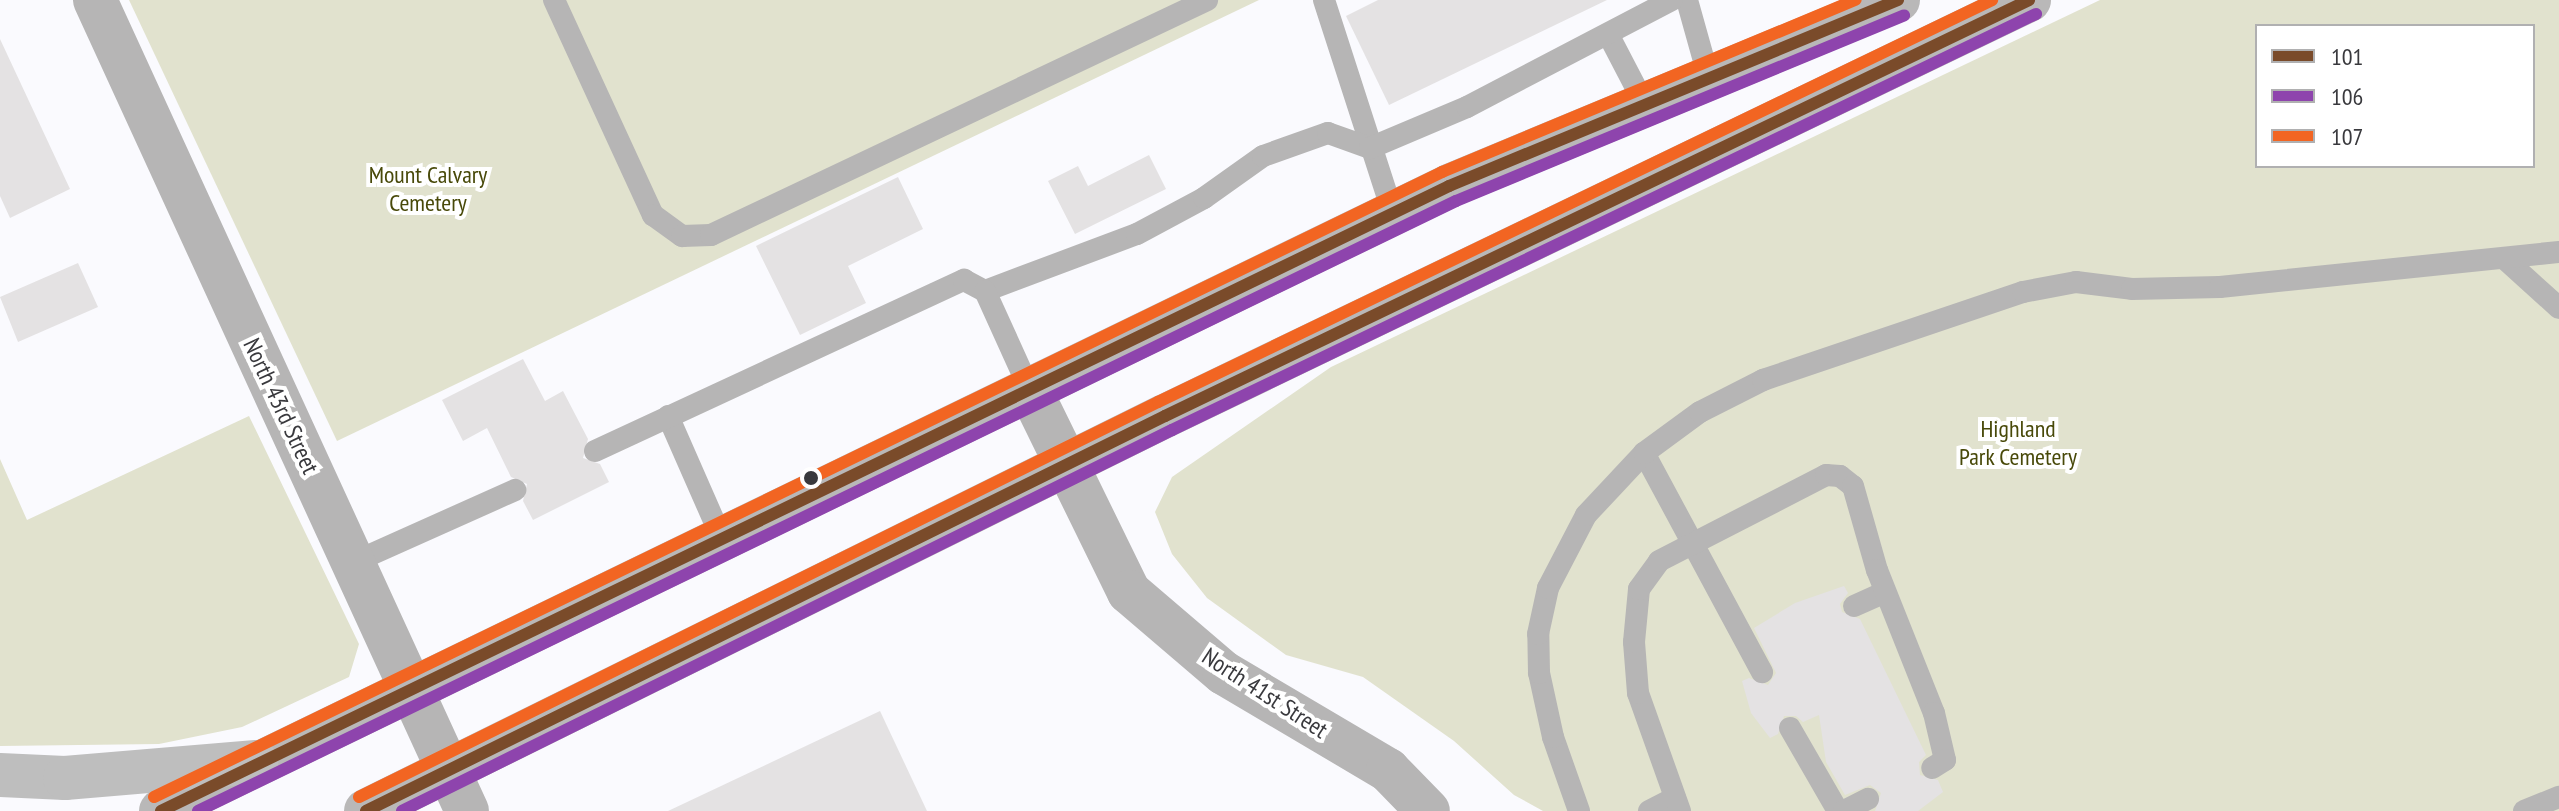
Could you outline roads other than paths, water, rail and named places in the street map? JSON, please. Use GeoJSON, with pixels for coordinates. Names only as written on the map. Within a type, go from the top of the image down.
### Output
{"type":"FeatureCollection","features":[{"type":"Feature","properties":{"kind":"highway"},"geometry":{"type":"LineString","coordinates":[[0,775],[65,778],[256,762]]}},
{"type":"Feature","properties":{"kind":"main road"},"geometry":{"type":"LineString","coordinates":[[161,811],[409,687],[1393,213],[1898,0]]}},
{"type":"Feature","properties":{"kind":"main road"},"geometry":{"type":"LineString","coordinates":[[366,811],[1067,464],[2029,0]]}},
{"type":"Feature","properties":{"kind":"street","name":"North 43rd Street"},"geometry":{"type":"LineString","coordinates":[[95,0],[467,811]]}},
{"type":"Feature","properties":{"kind":"street","name":"North 41st Street"},"geometry":{"type":"LineString","coordinates":[[1030,390],[1129,592],[1224,673],[1388,770],[1428,811]]}},
{"type":"Feature","properties":{"kind":"lane"},"geometry":{"type":"LineString","coordinates":[[554,0],[653,215],[682,236],[711,235],[1207,0]]}},
{"type":"Feature","properties":{"kind":"lane"},"geometry":{"type":"LineString","coordinates":[[1324,0],[1393,213]]}},
{"type":"Feature","properties":{"kind":"lane"},"geometry":{"type":"LineString","coordinates":[[985,291],[1137,234],[1204,198],[1263,156],[1328,133],[1370,148],[1467,107],[1672,0]]}},
{"type":"Feature","properties":{"kind":"lane"},"geometry":{"type":"LineString","coordinates":[[1687,0],[1709,79]]}},
{"type":"Feature","properties":{"kind":"lane"},"geometry":{"type":"LineString","coordinates":[[1608,34],[1645,105]]}},
{"type":"Feature","properties":{"kind":"lane"},"geometry":{"type":"LineString","coordinates":[[1579,811],[1553,737],[1539,673],[1538,634],[1548,588],[1564,550],[1586,515],[1644,453],[1700,412],[1763,380],[2023,292],[2076,282],[2132,289],[2220,287],[2559,252]]}},
{"type":"Feature","properties":{"kind":"lane"},"geometry":{"type":"LineString","coordinates":[[2505,259],[2559,308]]}},
{"type":"Feature","properties":{"kind":"lane"},"geometry":{"type":"LineString","coordinates":[[595,451],[964,280],[985,291],[1030,390]]}},
{"type":"Feature","properties":{"kind":"lane"},"geometry":{"type":"LineString","coordinates":[[668,416],[721,537]]}},
{"type":"Feature","properties":{"kind":"lane"},"geometry":{"type":"LineString","coordinates":[[1644,453],[1762,672]]}},
{"type":"Feature","properties":{"kind":"lane"},"geometry":{"type":"LineString","coordinates":[[1649,811],[1678,805],[1638,693],[1634,642],[1639,589],[1659,561],[1826,475],[1840,476],[1853,486],[1885,592],[1934,713],[1945,760],[1932,768]]}},
{"type":"Feature","properties":{"kind":"lane"},"geometry":{"type":"LineString","coordinates":[[352,563],[515,490]]}},
{"type":"Feature","properties":{"kind":"lane"},"geometry":{"type":"LineString","coordinates":[[1854,606],[1885,592]]}},
{"type":"Feature","properties":{"kind":"lane"},"geometry":{"type":"LineString","coordinates":[[1790,728],[1841,811],[1868,799]]}},
{"type":"Feature","properties":{"kind":"lane"},"geometry":{"type":"LineString","coordinates":[[2524,811],[2559,797]]}},
{"type":"Feature","properties":{"kind":"park label","name":"Mount Calvary Cemetery"},"geometry":{"type":"Point","coordinates":[428,189]}},
{"type":"Feature","properties":{"kind":"park label","name":"Highland Park Cemetery"},"geometry":{"type":"Point","coordinates":[2018,443]}}]}
